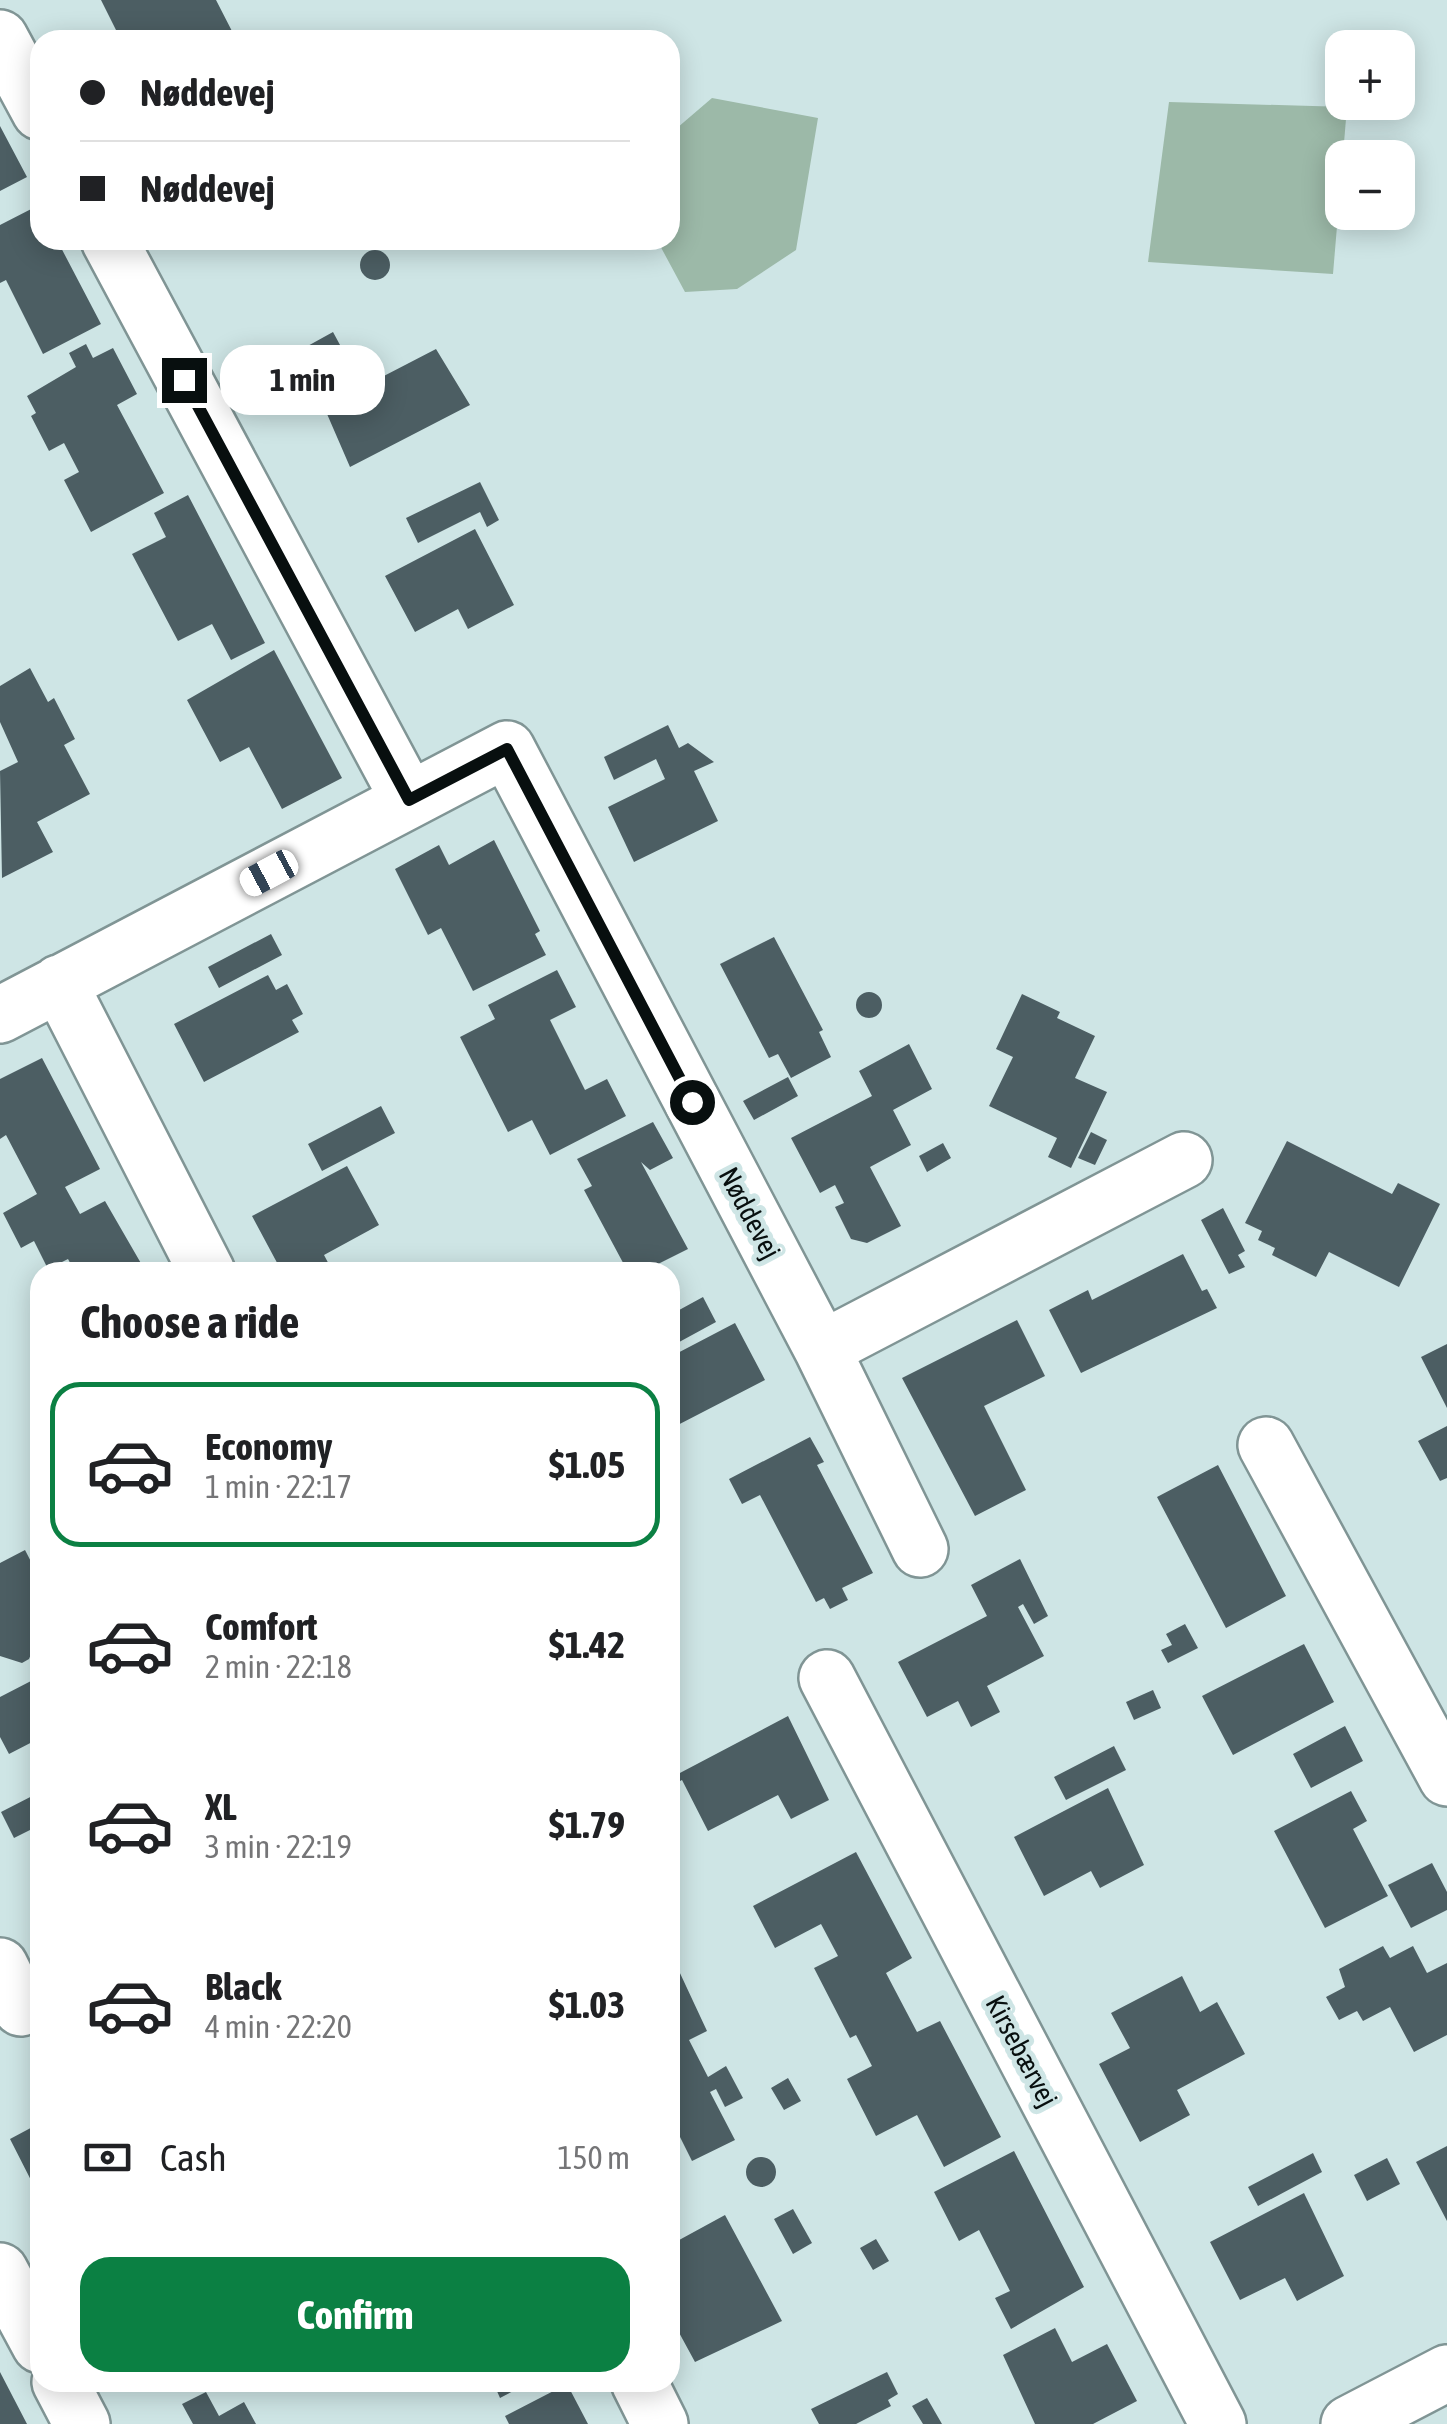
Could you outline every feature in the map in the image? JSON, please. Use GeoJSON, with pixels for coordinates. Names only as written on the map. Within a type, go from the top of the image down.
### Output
{"type":"FeatureCollection","features":[{"type":"Feature","properties":{"kind":"street"},"geometry":{"type":"LineString","coordinates":[[0,38],[30,94]]}},
{"type":"Feature","properties":{"kind":"street"},"geometry":{"type":"LineString","coordinates":[[113,250],[409,800]]}},
{"type":"Feature","properties":{"kind":"street","name":"Nøddevej"},"geometry":{"type":"LineString","coordinates":[[0,1014],[507,749],[822,1349],[920,1550]]}},
{"type":"Feature","properties":{"kind":"street"},"geometry":{"type":"LineString","coordinates":[[59,983],[202,1262]]}},
{"type":"Feature","properties":{"kind":"street"},"geometry":{"type":"LineString","coordinates":[[822,1349],[1184,1160]]}},
{"type":"Feature","properties":{"kind":"street"},"geometry":{"type":"LineString","coordinates":[[1266,1445],[1447,1778]]}},
{"type":"Feature","properties":{"kind":"street","name":"Kirsebærvej"},"geometry":{"type":"LineString","coordinates":[[827,1678],[1218,2424]]}},
{"type":"Feature","properties":{"kind":"street"},"geometry":{"type":"LineString","coordinates":[[0,2271],[30,2326]]}},
{"type":"Feature","properties":{"kind":"street"},"geometry":{"type":"LineString","coordinates":[[1349,2424],[1447,2373]]}},
{"type":"Feature","properties":{"kind":"street"},"geometry":{"type":"LineString","coordinates":[[65,2392],[82,2424]]}},
{"type":"Feature","properties":{"kind":"street"},"geometry":{"type":"LineString","coordinates":[[643,2392],[660,2424]]}},
{"type":"Feature","properties":{"kind":"green space"},"geometry":{"type":"Polygon","coordinates":[[[712,98],[818,118],[796,250],[737,289],[685,292],[662,250],[680,250],[680,125],[712,98]]]}},
{"type":"Feature","properties":{"kind":"green space"},"geometry":{"type":"Polygon","coordinates":[[[1169,102],[1325,106],[1325,120],[1346,120],[1344,140],[1325,140],[1325,230],[1337,230],[1333,274],[1148,262],[1169,102]]]}},
{"type":"Feature","properties":{"kind":"building"},"geometry":{"type":"Polygon","coordinates":[[[101,0],[216,0],[231,30],[116,30],[101,0]]]}},
{"type":"Feature","properties":{"kind":"building"},"geometry":{"type":"Polygon","coordinates":[[[0,126],[27,177],[0,191],[0,126]]]}},
{"type":"Feature","properties":{"kind":"building"},"geometry":{"type":"Polygon","coordinates":[[[30,210],[30,250],[62,250],[101,324],[43,354],[6,280],[0,283],[0,225],[30,210]]]}},
{"type":"Feature","properties":{"kind":"building"},"geometry":{"type":"Polygon","coordinates":[[[375,250],[389,259],[390,265],[381,279],[375,280],[361,271],[360,265],[369,251],[375,250]]]}},
{"type":"Feature","properties":{"kind":"building"},"geometry":{"type":"Polygon","coordinates":[[[333,332],[359,380],[320,401],[295,353],[333,332]]]}},
{"type":"Feature","properties":{"kind":"building"},"geometry":{"type":"Polygon","coordinates":[[[86,344],[93,358],[113,348],[137,394],[117,405],[164,493],[91,532],[64,480],[79,472],[64,443],[49,451],[31,416],[36,413],[27,396],[76,367],[69,353],[86,344]]]}},
{"type":"Feature","properties":{"kind":"building"},"geometry":{"type":"Polygon","coordinates":[[[436,349],[470,405],[350,467],[324,407],[436,349]]]}},
{"type":"Feature","properties":{"kind":"building"},"geometry":{"type":"Polygon","coordinates":[[[480,482],[499,520],[487,527],[480,512],[418,543],[406,518],[480,482]]]}},
{"type":"Feature","properties":{"kind":"building"},"geometry":{"type":"Polygon","coordinates":[[[188,495],[265,643],[231,660],[212,624],[178,641],[132,554],[166,537],[154,513],[188,495]]]}},
{"type":"Feature","properties":{"kind":"building"},"geometry":{"type":"Polygon","coordinates":[[[475,529],[514,605],[468,629],[458,609],[415,632],[385,576],[475,529]]]}},
{"type":"Feature","properties":{"kind":"building"},"geometry":{"type":"Polygon","coordinates":[[[274,650],[342,778],[282,809],[249,747],[220,762],[187,700],[274,650]]]}},
{"type":"Feature","properties":{"kind":"building"},"geometry":{"type":"Polygon","coordinates":[[[30,668],[48,702],[54,698],[75,739],[64,745],[90,794],[37,822],[53,852],[2,878],[0,771],[18,762],[0,722],[0,686],[30,668]]]}},
{"type":"Feature","properties":{"kind":"building"},"geometry":{"type":"Polygon","coordinates":[[[668,725],[679,748],[688,743],[714,762],[694,771],[718,821],[634,862],[608,807],[665,779],[656,759],[614,780],[604,757],[668,725]]]}},
{"type":"Feature","properties":{"kind":"building"},"geometry":{"type":"Polygon","coordinates":[[[494,840],[540,931],[535,934],[546,955],[473,991],[441,928],[428,935],[395,869],[439,845],[449,865],[494,840]]]}},
{"type":"Feature","properties":{"kind":"building"},"geometry":{"type":"Polygon","coordinates":[[[271,934],[282,955],[219,988],[208,967],[271,934]]]}},
{"type":"Feature","properties":{"kind":"building"},"geometry":{"type":"Polygon","coordinates":[[[774,937],[823,1030],[819,1032],[831,1057],[791,1078],[778,1054],[769,1058],[720,964],[774,937]]]}},
{"type":"Feature","properties":{"kind":"building"},"geometry":{"type":"Polygon","coordinates":[[[557,970],[576,1007],[550,1020],[585,1090],[607,1079],[626,1116],[550,1155],[532,1120],[508,1132],[460,1037],[495,1019],[488,1005],[557,970]]]}},
{"type":"Feature","properties":{"kind":"building"},"geometry":{"type":"Polygon","coordinates":[[[268,975],[276,990],[287,984],[303,1014],[292,1020],[299,1032],[204,1082],[174,1024],[268,975]]]}},
{"type":"Feature","properties":{"kind":"building"},"geometry":{"type":"Polygon","coordinates":[[[869,992],[878,996],[882,1005],[878,1014],[869,1018],[860,1014],[856,1005],[860,996],[869,992]]]}},
{"type":"Feature","properties":{"kind":"building"},"geometry":{"type":"Polygon","coordinates":[[[1022,994],[1060,1012],[1057,1018],[1095,1036],[1075,1078],[1107,1092],[1071,1168],[1048,1157],[1057,1138],[989,1106],[1013,1057],[996,1049],[1022,994]]]}},
{"type":"Feature","properties":{"kind":"building"},"geometry":{"type":"Polygon","coordinates":[[[909,1044],[932,1089],[893,1110],[911,1145],[870,1167],[901,1226],[867,1243],[851,1239],[835,1207],[844,1203],[835,1185],[820,1193],[791,1138],[872,1096],[859,1071],[909,1044]]]}},
{"type":"Feature","properties":{"kind":"building"},"geometry":{"type":"Polygon","coordinates":[[[42,1058],[100,1169],[65,1187],[80,1214],[105,1201],[140,1262],[44,1262],[34,1241],[21,1248],[3,1213],[37,1194],[6,1135],[0,1139],[0,1079],[42,1058]]]}},
{"type":"Feature","properties":{"kind":"building"},"geometry":{"type":"Polygon","coordinates":[[[788,1077],[798,1096],[754,1120],[743,1101],[788,1077]]]}},
{"type":"Feature","properties":{"kind":"building"},"geometry":{"type":"Polygon","coordinates":[[[381,1106],[395,1133],[322,1171],[308,1144],[381,1106]]]}},
{"type":"Feature","properties":{"kind":"building"},"geometry":{"type":"Polygon","coordinates":[[[653,1122],[673,1158],[650,1170],[641,1162],[688,1249],[662,1262],[623,1262],[584,1190],[592,1186],[577,1159],[653,1122]]]}},
{"type":"Feature","properties":{"kind":"building"},"geometry":{"type":"Polygon","coordinates":[[[1091,1132],[1107,1140],[1095,1165],[1078,1158],[1091,1132]]]}},
{"type":"Feature","properties":{"kind":"building"},"geometry":{"type":"Polygon","coordinates":[[[1287,1141],[1392,1194],[1398,1183],[1440,1204],[1399,1287],[1329,1252],[1316,1277],[1272,1255],[1275,1248],[1258,1240],[1262,1231],[1245,1223],[1287,1141]]]}},
{"type":"Feature","properties":{"kind":"building"},"geometry":{"type":"Polygon","coordinates":[[[943,1143],[951,1158],[927,1172],[919,1156],[943,1143]]]}},
{"type":"Feature","properties":{"kind":"building"},"geometry":{"type":"Polygon","coordinates":[[[347,1166],[379,1225],[324,1255],[328,1262],[277,1262],[252,1216],[347,1166]]]}},
{"type":"Feature","properties":{"kind":"building"},"geometry":{"type":"Polygon","coordinates":[[[1223,1208],[1245,1251],[1238,1255],[1245,1267],[1229,1274],[1201,1220],[1223,1208]]]}},
{"type":"Feature","properties":{"kind":"building"},"geometry":{"type":"Polygon","coordinates":[[[1183,1254],[1202,1291],[1207,1289],[1217,1308],[1081,1373],[1049,1310],[1088,1290],[1092,1300],[1183,1254]]]}},
{"type":"Feature","properties":{"kind":"building"},"geometry":{"type":"Polygon","coordinates":[[[703,1297],[716,1322],[680,1342],[680,1310],[703,1297]]]}},
{"type":"Feature","properties":{"kind":"building"},"geometry":{"type":"Polygon","coordinates":[[[1017,1320],[1045,1376],[984,1406],[1026,1490],[975,1516],[902,1378],[1017,1320]]]}},
{"type":"Feature","properties":{"kind":"building"},"geometry":{"type":"Polygon","coordinates":[[[735,1323],[765,1380],[680,1424],[680,1352],[735,1323]]]}},
{"type":"Feature","properties":{"kind":"building"},"geometry":{"type":"Polygon","coordinates":[[[1447,1344],[1447,1408],[1421,1357],[1447,1344]]]}},
{"type":"Feature","properties":{"kind":"building"},"geometry":{"type":"Polygon","coordinates":[[[1447,1426],[1447,1478],[1440,1481],[1418,1441],[1447,1426]]]}},
{"type":"Feature","properties":{"kind":"building"},"geometry":{"type":"Polygon","coordinates":[[[810,1437],[824,1462],[817,1465],[873,1573],[842,1588],[848,1600],[830,1609],[824,1598],[816,1602],[760,1495],[742,1504],[729,1479],[810,1437]]]}},
{"type":"Feature","properties":{"kind":"building"},"geometry":{"type":"Polygon","coordinates":[[[1218,1465],[1286,1596],[1226,1628],[1157,1497],[1218,1465]]]}},
{"type":"Feature","properties":{"kind":"building"},"geometry":{"type":"Polygon","coordinates":[[[25,1550],[30,1560],[30,1657],[22,1663],[0,1656],[0,1563],[25,1550]]]}},
{"type":"Feature","properties":{"kind":"building"},"geometry":{"type":"Polygon","coordinates":[[[1020,1559],[1048,1616],[1034,1624],[1023,1604],[1018,1607],[1044,1656],[987,1686],[1000,1712],[971,1727],[958,1701],[927,1717],[898,1662],[987,1616],[971,1585],[1020,1559]]]}},
{"type":"Feature","properties":{"kind":"building"},"geometry":{"type":"Polygon","coordinates":[[[1185,1624],[1198,1648],[1168,1663],[1161,1650],[1172,1645],[1166,1634],[1185,1624]]]}},
{"type":"Feature","properties":{"kind":"building"},"geometry":{"type":"Polygon","coordinates":[[[1304,1644],[1334,1702],[1233,1755],[1202,1696],[1304,1644]]]}},
{"type":"Feature","properties":{"kind":"building"},"geometry":{"type":"Polygon","coordinates":[[[30,1682],[30,1743],[9,1754],[0,1737],[0,1697],[30,1682]]]}},
{"type":"Feature","properties":{"kind":"building"},"geometry":{"type":"Polygon","coordinates":[[[1153,1690],[1161,1708],[1134,1720],[1126,1702],[1153,1690]]]}},
{"type":"Feature","properties":{"kind":"building"},"geometry":{"type":"Polygon","coordinates":[[[788,1716],[829,1800],[791,1819],[778,1795],[708,1831],[680,1781],[680,1773],[788,1716]]]}},
{"type":"Feature","properties":{"kind":"building"},"geometry":{"type":"Polygon","coordinates":[[[1345,1726],[1363,1761],[1311,1788],[1293,1754],[1345,1726]]]}},
{"type":"Feature","properties":{"kind":"building"},"geometry":{"type":"Polygon","coordinates":[[[1114,1746],[1126,1770],[1066,1800],[1054,1777],[1114,1746]]]}},
{"type":"Feature","properties":{"kind":"building"},"geometry":{"type":"Polygon","coordinates":[[[1108,1788],[1144,1865],[1100,1888],[1091,1871],[1044,1896],[1014,1837],[1108,1788]]]}},
{"type":"Feature","properties":{"kind":"building"},"geometry":{"type":"Polygon","coordinates":[[[1351,1791],[1367,1821],[1353,1829],[1388,1896],[1325,1928],[1274,1831],[1351,1791]]]}},
{"type":"Feature","properties":{"kind":"building"},"geometry":{"type":"Polygon","coordinates":[[[30,1797],[30,1830],[14,1838],[1,1812],[30,1797]]]}},
{"type":"Feature","properties":{"kind":"building"},"geometry":{"type":"Polygon","coordinates":[[[856,1852],[912,1958],[886,1973],[917,2032],[940,2021],[1001,2137],[944,2167],[917,2115],[876,2136],[847,2079],[872,2066],[856,2035],[850,2038],[814,1968],[838,1956],[821,1924],[775,1948],[753,1906],[856,1852]]]}},
{"type":"Feature","properties":{"kind":"building"},"geometry":{"type":"Polygon","coordinates":[[[1432,1863],[1447,1892],[1447,1910],[1411,1928],[1388,1885],[1432,1863]]]}},
{"type":"Feature","properties":{"kind":"building"},"geometry":{"type":"Polygon","coordinates":[[[1383,1946],[1390,1958],[1413,1946],[1427,1973],[1447,1963],[1447,2035],[1414,2052],[1390,2007],[1363,2021],[1357,2011],[1339,2020],[1326,1997],[1345,1987],[1339,1969],[1383,1946]]]}},
{"type":"Feature","properties":{"kind":"building"},"geometry":{"type":"Polygon","coordinates":[[[680,1973],[707,2031],[689,2040],[708,2077],[726,2066],[743,2098],[725,2107],[716,2089],[710,2092],[735,2140],[692,2161],[680,2137],[680,1973]]]}},
{"type":"Feature","properties":{"kind":"building"},"geometry":{"type":"Polygon","coordinates":[[[1182,1976],[1200,2012],[1217,2002],[1245,2054],[1177,2090],[1190,2115],[1140,2142],[1099,2064],[1130,2048],[1111,2013],[1182,1976]]]}},
{"type":"Feature","properties":{"kind":"building"},"geometry":{"type":"Polygon","coordinates":[[[788,2078],[801,2101],[784,2110],[771,2088],[788,2078]]]}},
{"type":"Feature","properties":{"kind":"building"},"geometry":{"type":"Polygon","coordinates":[[[30,2128],[30,2178],[10,2139],[30,2128]]]}},
{"type":"Feature","properties":{"kind":"building"},"geometry":{"type":"Polygon","coordinates":[[[1447,2146],[1447,2221],[1416,2162],[1447,2146]]]}},
{"type":"Feature","properties":{"kind":"building"},"geometry":{"type":"Polygon","coordinates":[[[1014,2151],[1084,2287],[1011,2329],[995,2298],[1010,2291],[979,2230],[959,2241],[934,2192],[1014,2151]]]}},
{"type":"Feature","properties":{"kind":"building"},"geometry":{"type":"Polygon","coordinates":[[[1313,2153],[1322,2172],[1258,2206],[1248,2187],[1313,2153]]]}},
{"type":"Feature","properties":{"kind":"building"},"geometry":{"type":"Polygon","coordinates":[[[761,2157],[772,2161],[776,2172],[772,2183],[761,2187],[750,2183],[746,2172],[750,2161],[761,2157]]]}},
{"type":"Feature","properties":{"kind":"building"},"geometry":{"type":"Polygon","coordinates":[[[1387,2158],[1400,2184],[1367,2201],[1354,2175],[1387,2158]]]}},
{"type":"Feature","properties":{"kind":"building"},"geometry":{"type":"Polygon","coordinates":[[[1304,2193],[1344,2276],[1297,2301],[1285,2278],[1240,2300],[1210,2242],[1304,2193]]]}},
{"type":"Feature","properties":{"kind":"building"},"geometry":{"type":"Polygon","coordinates":[[[793,2209],[812,2243],[793,2254],[774,2219],[793,2209]]]}},
{"type":"Feature","properties":{"kind":"building"},"geometry":{"type":"Polygon","coordinates":[[[725,2215],[782,2321],[695,2362],[680,2334],[680,2240],[725,2215]]]}},
{"type":"Feature","properties":{"kind":"building"},"geometry":{"type":"Polygon","coordinates":[[[876,2239],[889,2261],[873,2270],[860,2248],[876,2239]]]}},
{"type":"Feature","properties":{"kind":"building"},"geometry":{"type":"Polygon","coordinates":[[[1055,2328],[1072,2362],[1107,2344],[1137,2401],[1093,2424],[1035,2424],[1003,2355],[1055,2328]]]}},
{"type":"Feature","properties":{"kind":"building"},"geometry":{"type":"Polygon","coordinates":[[[0,2372],[27,2424],[0,2424],[0,2372]]]}},
{"type":"Feature","properties":{"kind":"building"},"geometry":{"type":"Polygon","coordinates":[[[887,2372],[898,2394],[888,2400],[891,2406],[856,2424],[819,2424],[811,2409],[887,2372]]]}},
{"type":"Feature","properties":{"kind":"building"},"geometry":{"type":"Polygon","coordinates":[[[206,2392],[219,2416],[244,2402],[256,2424],[193,2424],[182,2404],[206,2392]]]}},
{"type":"Feature","properties":{"kind":"building"},"geometry":{"type":"Polygon","coordinates":[[[552,2392],[571,2392],[588,2424],[509,2424],[505,2416],[552,2392]]]}},
{"type":"Feature","properties":{"kind":"building"},"geometry":{"type":"Polygon","coordinates":[[[927,2398],[942,2424],[923,2424],[912,2406],[927,2398]]]}},
{"type":"Feature","properties":{"kind":"route"},"geometry":{"type":"LineString","coordinates":[[184,380],[409,800],[507,749],[692,1102]]}}]}
